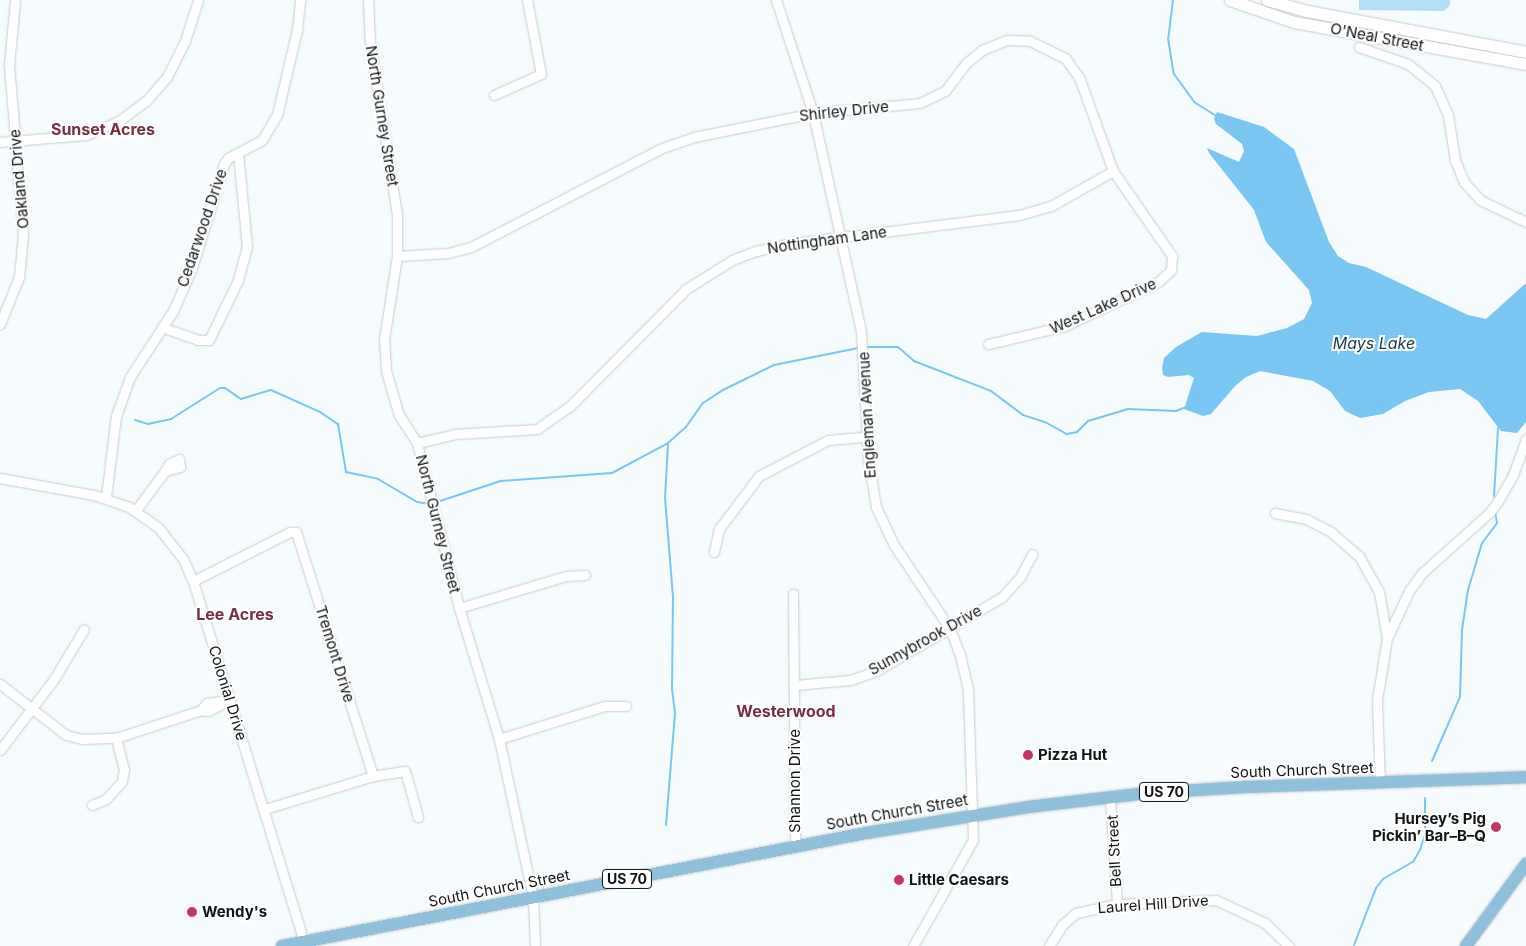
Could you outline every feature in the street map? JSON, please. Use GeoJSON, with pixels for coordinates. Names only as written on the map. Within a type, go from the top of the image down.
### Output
{"type":"FeatureCollection","features":[{"type":"Feature","properties":{"kind":"main road","name":"South Church Street"},"geometry":{"type":"LineString","coordinates":[[282,946],[796,847],[973,816],[1110,798],[1246,787],[1526,777]]}},
{"type":"Feature","properties":{"kind":"main road"},"geometry":{"type":"LineString","coordinates":[[1466,946],[1526,864]]}},
{"type":"Feature","properties":{"kind":"street","name":"Oakland Drive"},"geometry":{"type":"LineString","coordinates":[[0,324],[14,297],[22,260],[23,221],[9,46],[15,0]]}},
{"type":"Feature","properties":{"kind":"street"},"geometry":{"type":"LineString","coordinates":[[0,142],[86,135],[119,121],[146,101],[172,68],[198,0]]}},
{"type":"Feature","properties":{"kind":"street","name":"Cedarwood Drive"},"geometry":{"type":"LineString","coordinates":[[106,498],[110,451],[121,399],[135,368],[164,328],[192,268],[221,170],[228,158],[262,140],[277,115],[297,30],[300,0]]}},
{"type":"Feature","properties":{"kind":"street","name":"North Gurney Street"},"geometry":{"type":"LineString","coordinates":[[368,0],[370,44],[397,214],[397,256],[385,325],[384,356],[399,415],[417,442],[459,608],[499,739],[533,898],[535,946]]}},
{"type":"Feature","properties":{"kind":"street"},"geometry":{"type":"LineString","coordinates":[[494,95],[540,74],[527,0]]}},
{"type":"Feature","properties":{"kind":"street","name":"Engleman Avenue"},"geometry":{"type":"LineString","coordinates":[[776,0],[813,113],[864,350],[866,437],[870,485],[884,527],[950,629],[960,655],[968,691],[973,840],[913,946]]}},
{"type":"Feature","properties":{"kind":"street","name":"O'Neal Street"},"geometry":{"type":"LineString","coordinates":[[1230,0],[1294,22],[1526,64]]}},
{"type":"Feature","properties":{"kind":"street","name":"O'Neal Street"},"geometry":{"type":"LineString","coordinates":[[1268,0],[1307,11],[1526,52]]}},
{"type":"Feature","properties":{"kind":"street","name":"Shirley Drive"},"geometry":{"type":"LineString","coordinates":[[397,256],[448,253],[471,247],[679,142],[813,113],[920,103],[945,91],[969,60],[992,44],[1030,41],[1064,58],[1080,77],[1113,171],[1172,256]]}},
{"type":"Feature","properties":{"kind":"street"},"geometry":{"type":"LineString","coordinates":[[1359,47],[1408,64],[1435,86],[1442,95],[1448,115],[1455,160],[1464,182],[1480,200],[1526,222]]}},
{"type":"Feature","properties":{"kind":"street"},"geometry":{"type":"LineString","coordinates":[[164,328],[198,340],[208,340],[238,280],[247,247],[238,153]]}},
{"type":"Feature","properties":{"kind":"street","name":"Nottingham Lane"},"geometry":{"type":"LineString","coordinates":[[417,442],[455,434],[537,429],[569,407],[662,312],[709,273],[756,250],[841,236],[1019,215],[1051,206],[1113,171]]}},
{"type":"Feature","properties":{"kind":"street","name":"West Lake Drive"},"geometry":{"type":"LineString","coordinates":[[988,344],[1065,326],[1158,282],[1172,270],[1172,256]]}},
{"type":"Feature","properties":{"kind":"street"},"geometry":{"type":"LineString","coordinates":[[714,552],[719,529],[759,476],[828,440],[866,437]]}},
{"type":"Feature","properties":{"kind":"street"},"geometry":{"type":"LineString","coordinates":[[1380,783],[1377,700],[1387,638],[1409,591],[1422,573],[1490,512],[1498,501],[1512,475],[1526,439]]}},
{"type":"Feature","properties":{"kind":"street"},"geometry":{"type":"LineString","coordinates":[[136,510],[164,471]]}},
{"type":"Feature","properties":{"kind":"street","name":"Colonial Drive"},"geometry":{"type":"LineString","coordinates":[[0,478],[106,498],[136,510],[171,542],[193,581],[265,809],[304,942]]}},
{"type":"Feature","properties":{"kind":"street"},"geometry":{"type":"LineString","coordinates":[[1275,513],[1306,519],[1323,528],[1360,556],[1379,592],[1387,638]]}},
{"type":"Feature","properties":{"kind":"street","name":"Tremont Drive"},"geometry":{"type":"LineString","coordinates":[[193,581],[290,532],[296,532],[373,776]]}},
{"type":"Feature","properties":{"kind":"street","name":"Sunnybrook Drive"},"geometry":{"type":"LineString","coordinates":[[795,685],[850,680],[876,671],[1002,597],[1020,577],[1032,554]]}},
{"type":"Feature","properties":{"kind":"street"},"geometry":{"type":"LineString","coordinates":[[459,608],[566,576],[585,575]]}},
{"type":"Feature","properties":{"kind":"street","name":"Shannon Drive"},"geometry":{"type":"LineString","coordinates":[[793,594],[796,847]]}},
{"type":"Feature","properties":{"kind":"street"},"geometry":{"type":"LineString","coordinates":[[0,750],[34,709],[78,643],[84,630]]}},
{"type":"Feature","properties":{"kind":"street"},"geometry":{"type":"LineString","coordinates":[[0,684],[66,734],[82,740],[116,738],[201,710],[208,711],[230,700]]}},
{"type":"Feature","properties":{"kind":"street"},"geometry":{"type":"LineString","coordinates":[[499,739],[604,706],[626,706]]}},
{"type":"Feature","properties":{"kind":"street"},"geometry":{"type":"LineString","coordinates":[[92,805],[106,799],[122,780],[124,770],[116,738]]}},
{"type":"Feature","properties":{"kind":"street"},"geometry":{"type":"LineString","coordinates":[[265,809],[373,776],[405,771],[418,817]]}},
{"type":"Feature","properties":{"kind":"street","name":"Bell Street"},"geometry":{"type":"LineString","coordinates":[[1110,798],[1117,904]]}},
{"type":"Feature","properties":{"kind":"street","name":"Laurel Hill Drive"},"geometry":{"type":"LineString","coordinates":[[1049,946],[1068,917],[1117,904],[1221,901],[1266,923],[1289,946]]}},
{"type":"Feature","properties":{"kind":"shaded area"},"geometry":{"type":"Polygon","coordinates":[[[1359,0],[1450,0],[1450,5],[1444,11],[1359,10],[1359,0]]]}},
{"type":"Feature","properties":{"kind":"water","name":"Mays Lake"},"geometry":{"type":"Polygon","coordinates":[[[1217,112],[1264,127],[1294,149],[1329,242],[1338,256],[1349,263],[1366,267],[1468,315],[1486,319],[1526,283],[1526,422],[1517,433],[1501,431],[1478,401],[1460,389],[1429,392],[1405,401],[1383,414],[1360,418],[1345,411],[1330,391],[1313,381],[1260,371],[1246,377],[1235,386],[1211,414],[1203,416],[1184,409],[1194,378],[1189,375],[1168,377],[1163,375],[1162,368],[1164,358],[1176,347],[1202,332],[1257,336],[1287,328],[1304,319],[1312,303],[1309,290],[1266,242],[1254,210],[1209,153],[1207,148],[1239,162],[1244,151],[1242,144],[1216,124],[1214,119],[1217,112]]]}},
{"type":"Feature","properties":{"kind":"waterway"},"geometry":{"type":"LineString","coordinates":[[1173,0],[1168,38],[1174,74],[1194,102],[1215,115]]}},
{"type":"Feature","properties":{"kind":"waterway"},"geometry":{"type":"LineString","coordinates":[[865,347],[898,347],[914,361],[991,391],[1023,415],[1045,422],[1067,434],[1077,432],[1088,421],[1128,409],[1176,411],[1186,407]]}},
{"type":"Feature","properties":{"kind":"waterway"},"geometry":{"type":"LineString","coordinates":[[434,503],[501,481],[612,473],[668,443],[686,427],[703,403],[723,390],[774,365],[858,348]]}},
{"type":"Feature","properties":{"kind":"waterway"},"geometry":{"type":"LineString","coordinates":[[135,420],[148,424],[171,419],[220,388],[225,388],[241,399],[271,390],[320,412],[338,424],[346,472],[378,479],[417,502],[430,504]]}},
{"type":"Feature","properties":{"kind":"waterway"},"geometry":{"type":"LineString","coordinates":[[1494,496],[1498,428]]}},
{"type":"Feature","properties":{"kind":"waterway"},"geometry":{"type":"LineString","coordinates":[[666,825],[675,713],[672,690],[673,597],[665,498],[668,444]]}},
{"type":"Feature","properties":{"kind":"waterway"},"geometry":{"type":"LineString","coordinates":[[1432,761],[1460,697],[1462,630],[1468,590],[1482,543],[1497,523],[1495,512]]}},
{"type":"Feature","properties":{"kind":"waterway"},"geometry":{"type":"LineString","coordinates":[[1354,945],[1376,888],[1383,879],[1413,862],[1420,850],[1425,835],[1425,798]]}},
{"type":"Feature","properties":{"kind":"place","name":"Pizza Hut"},"geometry":{"type":"Point","coordinates":[1028,755]}},
{"type":"Feature","properties":{"kind":"place","name":"Hursey’s Pig Pickin’ Bar–B–Q"},"geometry":{"type":"Point","coordinates":[1496,827]}},
{"type":"Feature","properties":{"kind":"place","name":"Little Caesars"},"geometry":{"type":"Point","coordinates":[899,880]}},
{"type":"Feature","properties":{"kind":"place","name":"Wendy's"},"geometry":{"type":"Point","coordinates":[192,912]}},
{"type":"Feature","properties":{"kind":"district","name":"Sunset Acres"},"geometry":{"type":"Point","coordinates":[103,129]}},
{"type":"Feature","properties":{"kind":"district","name":"Lee Acres"},"geometry":{"type":"Point","coordinates":[235,614]}},
{"type":"Feature","properties":{"kind":"district","name":"Westerwood"},"geometry":{"type":"Point","coordinates":[786,711]}}]}
